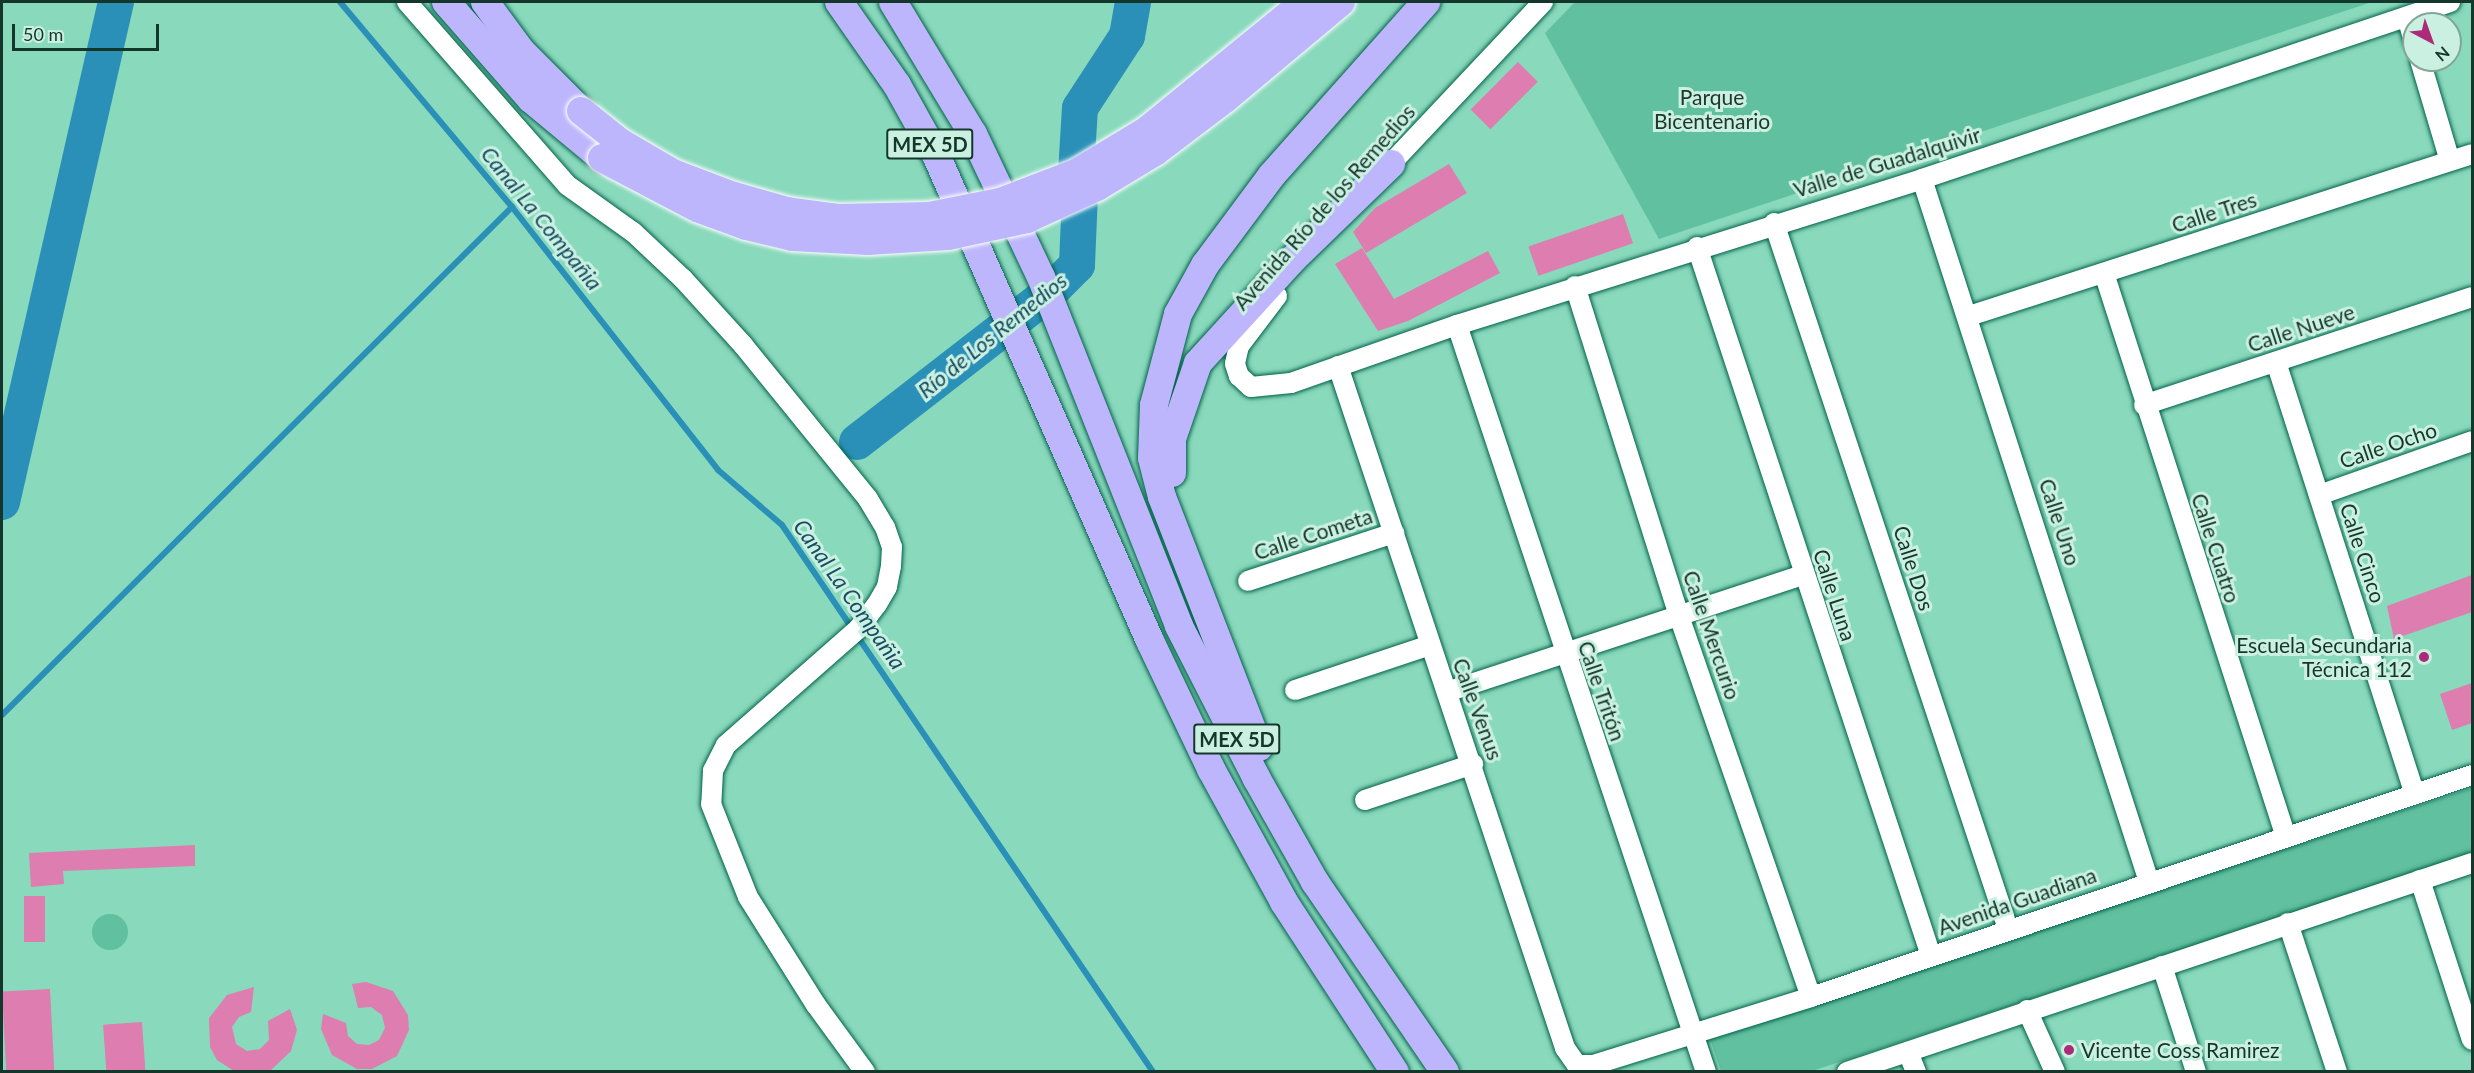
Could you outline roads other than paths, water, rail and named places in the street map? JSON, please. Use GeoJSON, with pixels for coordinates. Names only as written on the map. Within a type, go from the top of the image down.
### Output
{"type":"FeatureCollection","features":[{"type":"Feature","properties":{"kind":"highway"},"geometry":{"type":"LineString","coordinates":[[446,2],[531,99],[602,158],[697,208],[746,226],[792,237],[868,241],[959,233],[1027,219],[1097,187],[1198,118],[1341,2]]}},
{"type":"Feature","properties":{"kind":"highway"},"geometry":{"type":"LineString","coordinates":[[485,2],[521,51],[581,111],[620,142],[673,172],[734,196],[787,211],[838,218],[929,216],[1000,202],[1076,173],[1146,131],[1304,2]]}},
{"type":"Feature","properties":{"kind":"highway","name":"MEX 5D"},"geometry":{"type":"LineString","coordinates":[[839,2],[897,85],[938,157],[1002,298],[1150,640],[1211,770],[1284,902],[1395,1071]]}},
{"type":"Feature","properties":{"kind":"highway","name":"MEX 5D"},"geometry":{"type":"LineString","coordinates":[[893,2],[973,134],[1041,277],[1083,377],[1179,626],[1315,882],[1445,1071]]}},
{"type":"Feature","properties":{"kind":"highway"},"geometry":{"type":"LineString","coordinates":[[1315,882],[1173,532],[1152,458],[1154,405],[1178,314],[1205,265],[1237,218],[1426,2]]}},
{"type":"Feature","properties":{"kind":"highway"},"geometry":{"type":"LineString","coordinates":[[1173,532],[1172,439],[1198,363],[1292,260],[1391,164]]}},
{"type":"Feature","properties":{"kind":"street"},"geometry":{"type":"LineString","coordinates":[[407,2],[567,185],[633,232],[683,279],[868,499],[885,527],[892,547],[887,587],[858,629],[726,745],[713,771],[711,804],[728,855],[764,924],[816,1005],[865,1071]]}},
{"type":"Feature","properties":{"kind":"street","name":"Avenida Río de los Remedios"},"geometry":{"type":"LineString","coordinates":[[1338,366],[1266,389],[1251,387],[1239,376],[1236,364],[1250,328],[1391,164],[1543,2]]}},
{"type":"Feature","properties":{"kind":"street","name":"Valle de Guadalquivir"},"geometry":{"type":"LineString","coordinates":[[2419,12],[2449,2]]}},
{"type":"Feature","properties":{"kind":"street","name":"Valle de Guadalquivir"},"geometry":{"type":"LineString","coordinates":[[1338,366],[1575,286],[1922,178],[2402,18]]}},
{"type":"Feature","properties":{"kind":"street"},"geometry":{"type":"LineString","coordinates":[[2424,72],[2450,161]]}},
{"type":"Feature","properties":{"kind":"street","name":"Calle Tres"},"geometry":{"type":"LineString","coordinates":[[1969,316],[2472,154]]}},
{"type":"Feature","properties":{"kind":"street","name":"Calle Uno"},"geometry":{"type":"LineString","coordinates":[[1922,178],[1969,316],[2149,882]]}},
{"type":"Feature","properties":{"kind":"street","name":"Calle Dos"},"geometry":{"type":"LineString","coordinates":[[1774,223],[2008,929]]}},
{"type":"Feature","properties":{"kind":"street","name":"Calle Luna"},"geometry":{"type":"LineString","coordinates":[[1697,247],[1802,575],[1931,956]]}},
{"type":"Feature","properties":{"kind":"street","name":"Calle Cuatro"},"geometry":{"type":"LineString","coordinates":[[2104,273],[2144,405],[2286,837]]}},
{"type":"Feature","properties":{"kind":"street","name":"Calle Mercurio"},"geometry":{"type":"LineString","coordinates":[[1575,286],[1679,615],[1811,997]]}},
{"type":"Feature","properties":{"kind":"street","name":"Calle Nueve"},"geometry":{"type":"LineString","coordinates":[[2144,405],[2472,297]]}},
{"type":"Feature","properties":{"kind":"street","name":"Calle Tritón"},"geometry":{"type":"LineString","coordinates":[[1456,325],[1563,651],[1706,1071]]}},
{"type":"Feature","properties":{"kind":"street","name":"Calle Cinco"},"geometry":{"type":"LineString","coordinates":[[2276,362],[2415,794]]}},
{"type":"Feature","properties":{"kind":"street","name":"Calle Venus"},"geometry":{"type":"LineString","coordinates":[[1338,366],[1430,645],[1473,764],[1565,1047],[1577,1065]]}},
{"type":"Feature","properties":{"kind":"street","name":"Calle Ocho"},"geometry":{"type":"LineString","coordinates":[[2319,495],[2472,441]]}},
{"type":"Feature","properties":{"kind":"street","name":"Calle Cometa"},"geometry":{"type":"LineString","coordinates":[[1248,582],[1394,533]]}},
{"type":"Feature","properties":{"kind":"street"},"geometry":{"type":"LineString","coordinates":[[1447,692],[1563,651],[1802,575]]}},
{"type":"Feature","properties":{"kind":"street"},"geometry":{"type":"LineString","coordinates":[[1295,690],[1430,645]]}},
{"type":"Feature","properties":{"kind":"street"},"geometry":{"type":"LineString","coordinates":[[1365,800],[1473,764]]}},
{"type":"Feature","properties":{"kind":"street","name":"Avenida Guadiana"},"geometry":{"type":"LineString","coordinates":[[1577,1065],[1593,1065],[1811,997],[2472,775]]}},
{"type":"Feature","properties":{"kind":"street"},"geometry":{"type":"LineString","coordinates":[[1847,1071],[2472,863]]}},
{"type":"Feature","properties":{"kind":"street"},"geometry":{"type":"LineString","coordinates":[[2420,880],[2472,1040]]}},
{"type":"Feature","properties":{"kind":"street"},"geometry":{"type":"LineString","coordinates":[[2288,923],[2337,1071]]}},
{"type":"Feature","properties":{"kind":"street"},"geometry":{"type":"LineString","coordinates":[[2162,966],[2196,1071]]}},
{"type":"Feature","properties":{"kind":"street"},"geometry":{"type":"LineString","coordinates":[[2027,1010],[2055,1071]]}},
{"type":"Feature","properties":{"kind":"street"},"geometry":{"type":"LineString","coordinates":[[1908,1052],[1916,1071]]}},
{"type":"Feature","properties":{"kind":"waterway"},"geometry":{"type":"LineString","coordinates":[[2,502],[116,2]]}},
{"type":"Feature","properties":{"kind":"waterway","name":"Canal La Compañia"},"geometry":{"type":"LineString","coordinates":[[340,2],[512,207],[718,470],[782,525],[1153,1072]]}},
{"type":"Feature","properties":{"kind":"waterway","name":"Río de Los Remedios"},"geometry":{"type":"LineString","coordinates":[[857,442],[1048,294],[1077,265],[1080,194],[1076,173],[1080,108],[1127,36],[1133,2]]}},
{"type":"Feature","properties":{"kind":"waterway"},"geometry":{"type":"LineString","coordinates":[[2,715],[512,207]]}},
{"type":"Feature","properties":{"kind":"place","name":"Escuela Secundaria Técnica 112"},"geometry":{"type":"Point","coordinates":[2424,657]}},
{"type":"Feature","properties":{"kind":"place","name":"Vicente Coss Ramirez"},"geometry":{"type":"Point","coordinates":[2069,1050]}},
{"type":"Feature","properties":{"kind":"park label","name":"Parque Bicentenario"},"geometry":{"type":"Point","coordinates":[1712,109]}}]}
